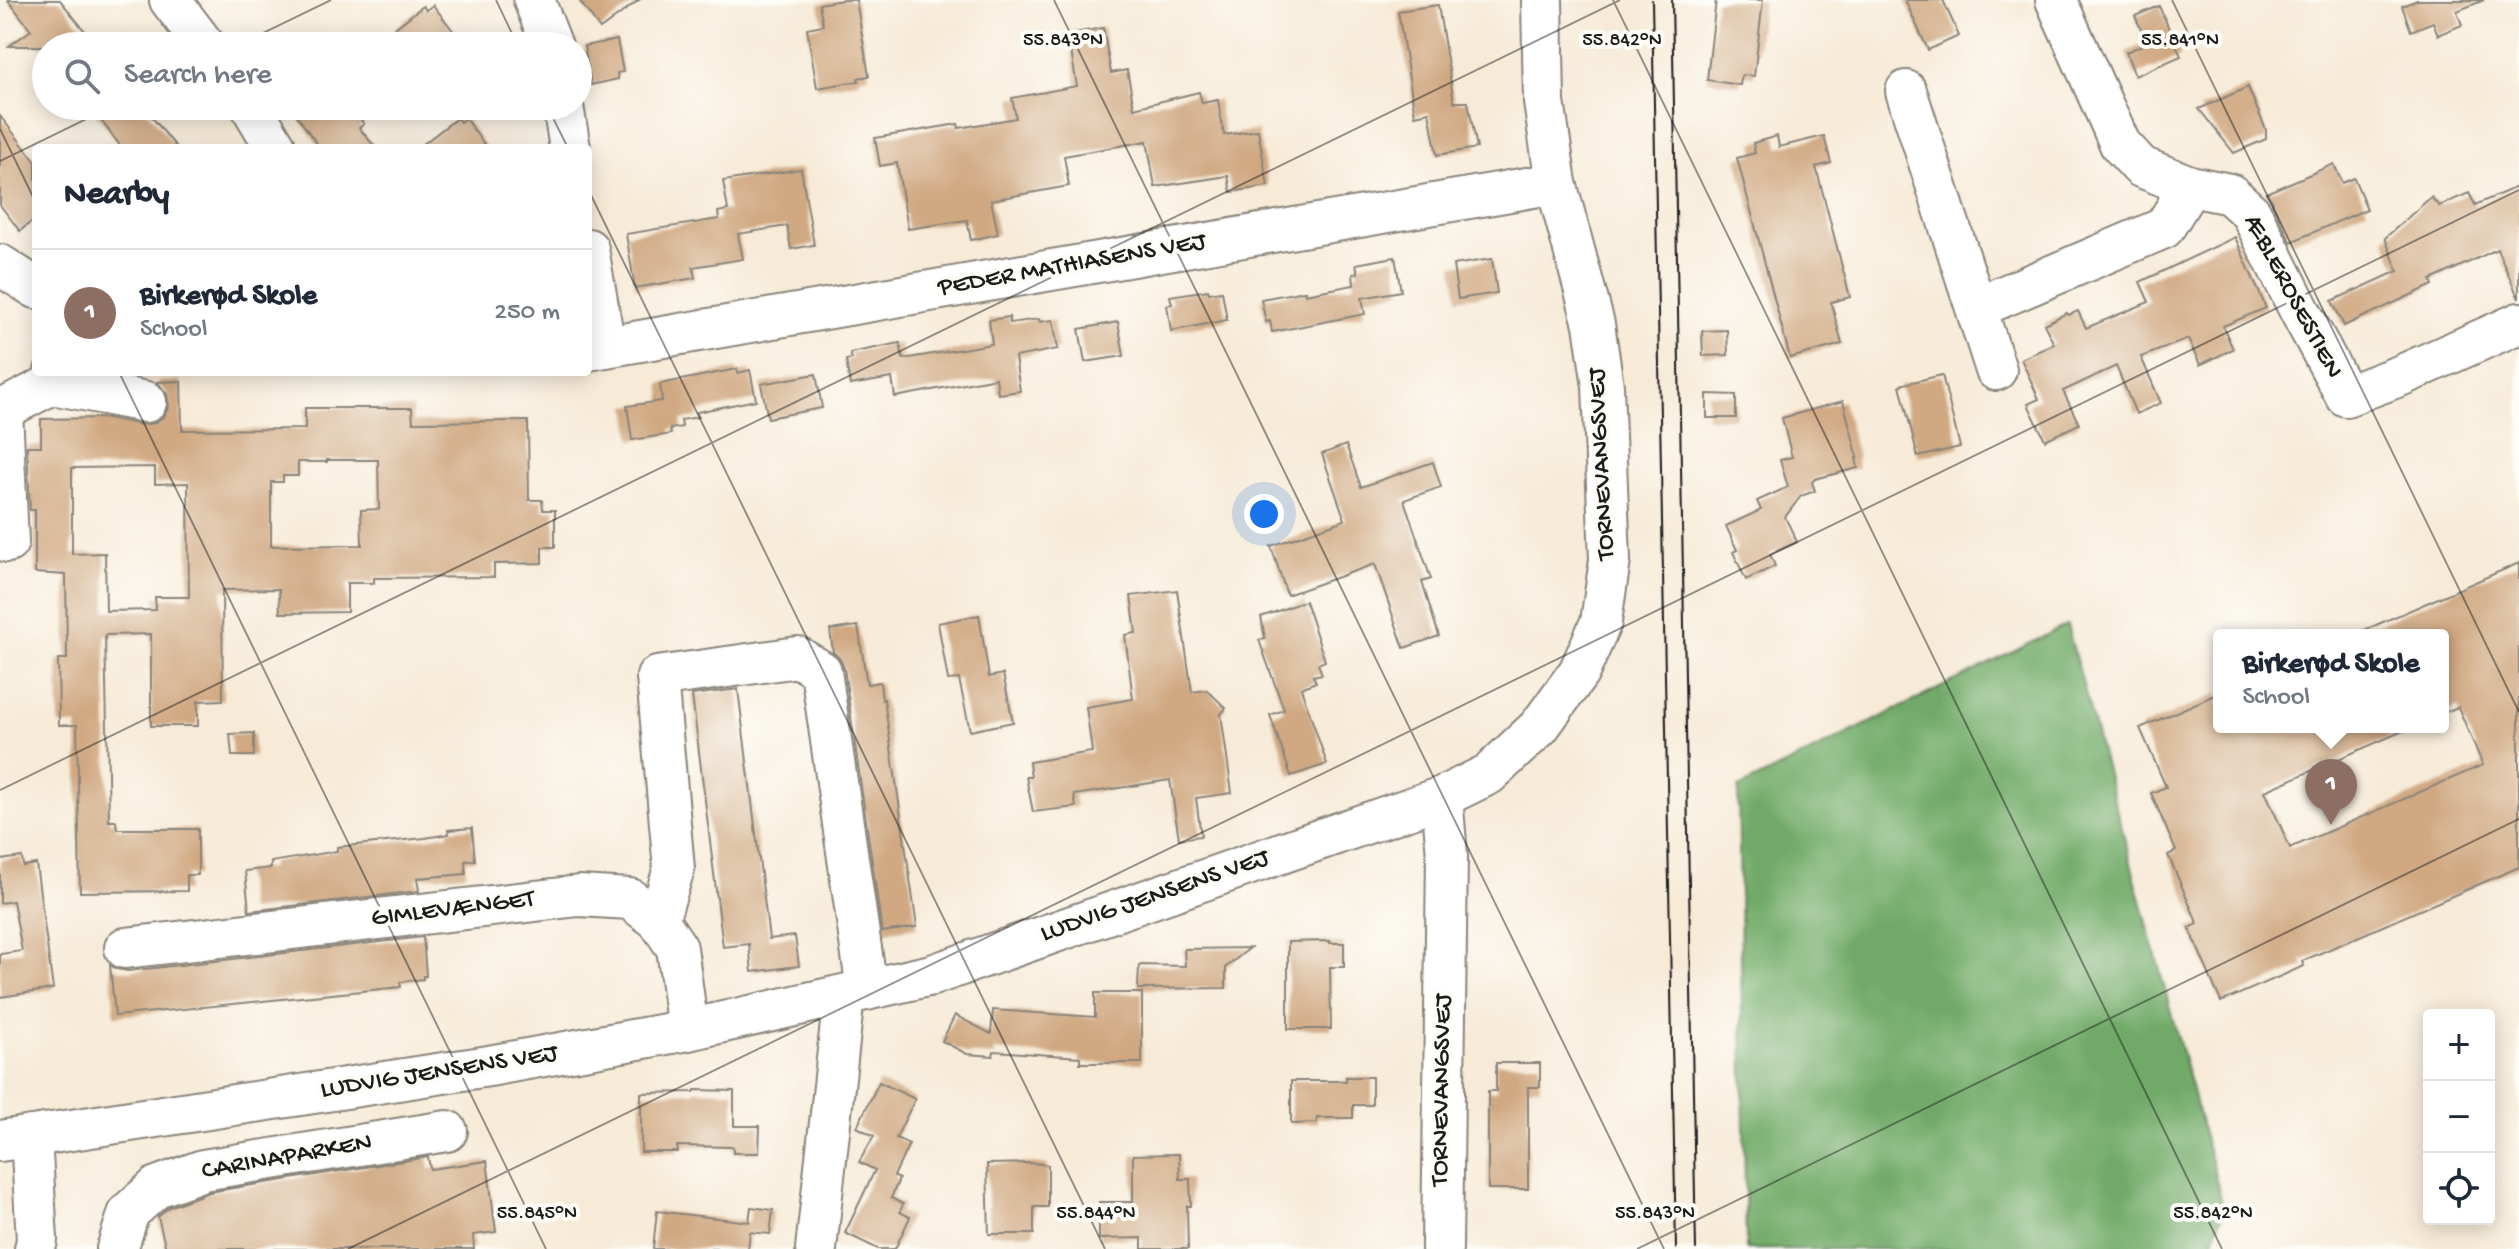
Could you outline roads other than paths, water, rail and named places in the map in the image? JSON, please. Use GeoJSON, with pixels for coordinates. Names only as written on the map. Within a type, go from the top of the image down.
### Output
{"type":"FeatureCollection","features":[{"type":"Feature","properties":{"kind":"street"},"geometry":{"type":"LineString","coordinates":[[170,0],[194,32]]}},
{"type":"Feature","properties":{"kind":"street"},"geometry":{"type":"LineString","coordinates":[[534,0],[547,32]]}},
{"type":"Feature","properties":{"kind":"street","name":"TORNEVANGSVEJ"},"geometry":{"type":"LineString","coordinates":[[1442,1249],[1447,855],[1442,797],[1489,774],[1539,727],[1579,672],[1601,622],[1610,560],[1603,386],[1594,324],[1556,183],[1544,102],[1542,0]]}},
{"type":"Feature","properties":{"kind":"street","name":"ÆBLEROSESTIEN"},"geometry":{"type":"LineString","coordinates":[[2056,0],[2120,144],[2141,167],[2190,186],[2230,194],[2251,213],[2346,396],[2402,375],[2519,323]]}},
{"type":"Feature","properties":{"kind":"street"},"geometry":{"type":"LineString","coordinates":[[1906,91],[1996,370]]}},
{"type":"Feature","properties":{"kind":"street"},"geometry":{"type":"LineString","coordinates":[[259,120],[274,144]]}},
{"type":"Feature","properties":{"kind":"street"},"geometry":{"type":"LineString","coordinates":[[565,120],[569,144]]}},
{"type":"Feature","properties":{"kind":"street","name":"PEDER MATHIASENS VEJ"},"geometry":{"type":"LineString","coordinates":[[596,348],[1556,183]]}},
{"type":"Feature","properties":{"kind":"street"},"geometry":{"type":"LineString","coordinates":[[1976,308],[2164,228],[2190,186]]}},
{"type":"Feature","properties":{"kind":"street"},"geometry":{"type":"LineString","coordinates":[[0,265],[32,285]]}},
{"type":"Feature","properties":{"kind":"street"},"geometry":{"type":"LineString","coordinates":[[592,298],[596,348]]}},
{"type":"Feature","properties":{"kind":"street"},"geometry":{"type":"LineString","coordinates":[[8,542],[2,410],[54,378],[146,402]]}},
{"type":"Feature","properties":{"kind":"street"},"geometry":{"type":"LineString","coordinates":[[658,920],[674,869],[657,677],[798,657],[821,671],[856,993],[816,1249]]}},
{"type":"Feature","properties":{"kind":"street","name":"LUDVIG JENSENS VEJ"},"geometry":{"type":"LineString","coordinates":[[16,1139],[417,1079],[688,1030],[932,975],[1442,797]]}},
{"type":"Feature","properties":{"kind":"street","name":"GIMLEVÆNGET"},"geometry":{"type":"LineString","coordinates":[[125,948],[579,896],[630,899],[658,920],[677,948],[688,1030]]}},
{"type":"Feature","properties":{"kind":"street","name":"CARINAPARKEN"},"geometry":{"type":"LineString","coordinates":[[117,1249],[129,1212],[157,1187],[203,1170],[447,1131]]}},
{"type":"Feature","properties":{"kind":"street"},"geometry":{"type":"LineString","coordinates":[[16,1139],[37,1240],[35,1249]]}},
{"type":"Feature","properties":{"kind":"tram line"},"geometry":{"type":"LineString","coordinates":[[1652,0],[1676,1249]]}},
{"type":"Feature","properties":{"kind":"tram line"},"geometry":{"type":"LineString","coordinates":[[1672,0],[1696,1249]]}},
{"type":"Feature","properties":{"kind":"place","name":"Birkerød Skole"},"geometry":{"type":"Point","coordinates":[2331,825]}}]}
